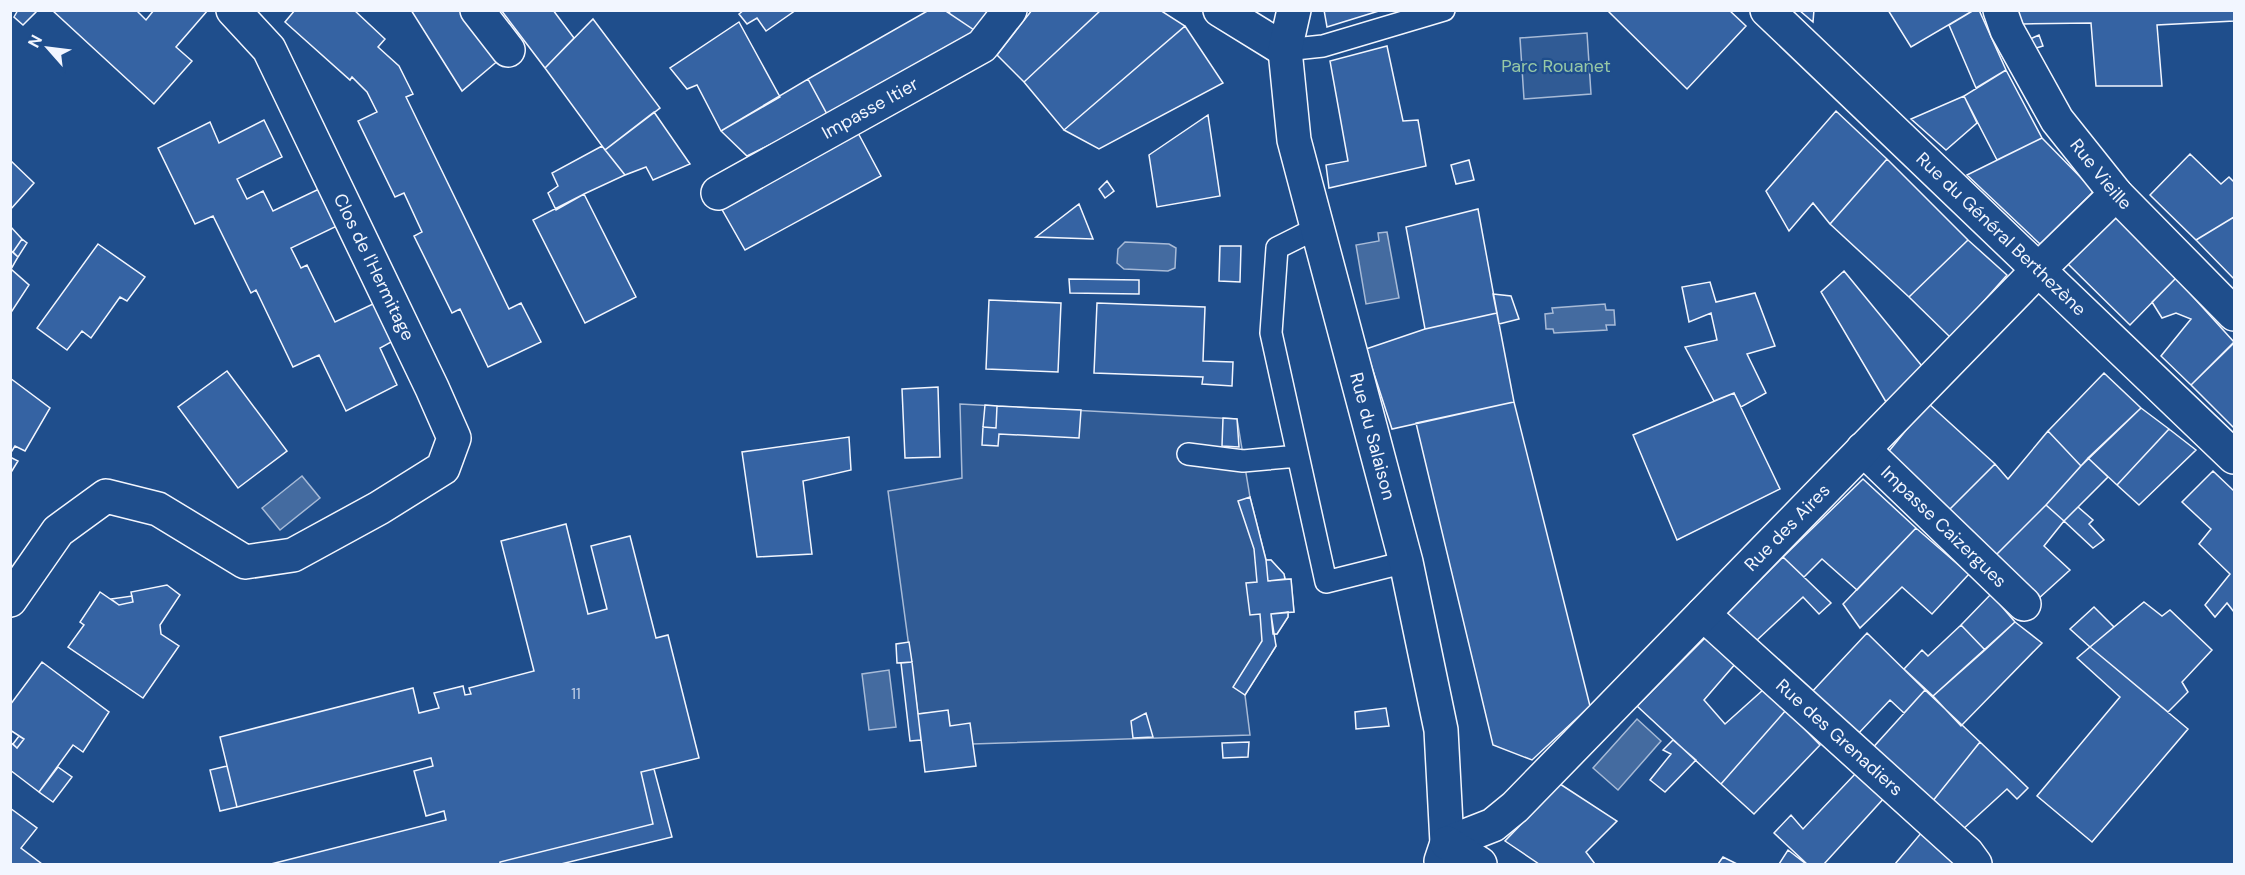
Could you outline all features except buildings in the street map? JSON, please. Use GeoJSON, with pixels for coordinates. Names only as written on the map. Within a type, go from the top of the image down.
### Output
{"type":"FeatureCollection","features":[{"type":"Feature","properties":{"kind":"street","name":"Clos de l'Hermitage"},"geometry":{"type":"LineString","coordinates":[[10,600],[58,531],[106,496],[158,509],[245,562],[293,555],[379,508],[443,468],[454,438],[432,388],[269,49],[233,10]]}},
{"type":"Feature","properties":{"kind":"street"},"geometry":{"type":"LineString","coordinates":[[477,10],[508,50]]}},
{"type":"Feature","properties":{"kind":"street","name":"Impasse Itier"},"geometry":{"type":"LineString","coordinates":[[718,193],[982,46],[1010,10]]}},
{"type":"Feature","properties":{"kind":"street"},"geometry":{"type":"LineString","coordinates":[[1220,10],[1286,50]]}},
{"type":"Feature","properties":{"kind":"street","name":"Rue du Salaison"},"geometry":{"type":"LineString","coordinates":[[1294,10],[1286,50],[1294,140],[1406,562],[1441,729],[1444,854]]}},
{"type":"Feature","properties":{"kind":"street","name":"Rue du Général Berthezène"},"geometry":{"type":"LineString","coordinates":[[1767,10],[2235,458]]}},
{"type":"Feature","properties":{"kind":"street","name":"Rue Vieille"},"geometry":{"type":"LineString","coordinates":[[2000,10],[2007,30],[2057,120],[2116,194],[2235,314]]}},
{"type":"Feature","properties":{"kind":"street","name":"Rue des Aires"},"geometry":{"type":"LineString","coordinates":[[1444,854],[1493,825],[1515,807],[2039,269],[2116,194]]}},
{"type":"Feature","properties":{"kind":"street","name":"Impasse Caizergues"},"geometry":{"type":"LineString","coordinates":[[1863,449],[2024,604]]}},
{"type":"Feature","properties":{"kind":"street","name":"Rue des Grenadiers"},"geometry":{"type":"LineString","coordinates":[[1702,614],[1967,853],[1975,864]]}},
{"type":"Feature","properties":{"kind":"street"},"geometry":{"type":"LineString","coordinates":[[1444,854],[1480,864]]}},
{"type":"Feature","properties":{"kind":"lane"},"geometry":{"type":"LineString","coordinates":[[1286,50],[1323,46],[1444,10]]}},
{"type":"Feature","properties":{"kind":"lane"},"geometry":{"type":"LineString","coordinates":[[1317,228],[1277,248],[1271,333],[1326,582],[1406,562]]}},
{"type":"Feature","properties":{"kind":"lane"},"geometry":{"type":"LineString","coordinates":[[1188,454],[1243,461],[1298,456]]}},
{"type":"Feature","properties":{"kind":"green space","name":"Parc Rouanet"},"geometry":{"type":"Polygon","coordinates":[[[1587,33],[1591,94],[1524,99],[1520,38],[1587,33]]]}},
{"type":"Feature","properties":{"kind":"green space"},"geometry":{"type":"Polygon","coordinates":[[[960,404],[1237,419],[1250,497],[1266,560],[1271,560],[1284,574],[1285,579],[1291,579],[1294,612],[1288,612],[1288,617],[1277,634],[1273,634],[1276,646],[1245,695],[1250,735],[972,744],[950,726],[948,711],[918,714],[888,491],[962,478],[960,404]]]}},
{"type":"Feature","properties":{"kind":"shaded area"},"geometry":{"type":"Polygon","coordinates":[[[1387,232],[1399,298],[1366,304],[1356,245],[1379,241],[1378,233],[1387,232]]]}},
{"type":"Feature","properties":{"kind":"shaded area"},"geometry":{"type":"Polygon","coordinates":[[[1125,242],[1169,244],[1176,248],[1175,268],[1168,271],[1124,269],[1117,263],[1118,249],[1125,242]]]}},
{"type":"Feature","properties":{"kind":"shaded area"},"geometry":{"type":"Polygon","coordinates":[[[1605,304],[1606,310],[1614,310],[1615,325],[1606,325],[1607,330],[1554,333],[1553,329],[1546,329],[1545,314],[1553,313],[1552,308],[1605,304]]]}},
{"type":"Feature","properties":{"kind":"shaded area"},"geometry":{"type":"Polygon","coordinates":[[[302,476],[320,498],[280,530],[262,508],[302,476]]]}},
{"type":"Feature","properties":{"kind":"shaded area"},"geometry":{"type":"Polygon","coordinates":[[[889,670],[896,727],[869,730],[862,674],[889,670]]]}},
{"type":"Feature","properties":{"kind":"shaded area"},"geometry":{"type":"Polygon","coordinates":[[[1637,719],[1661,741],[1618,790],[1593,768],[1637,719]]]}}]}
